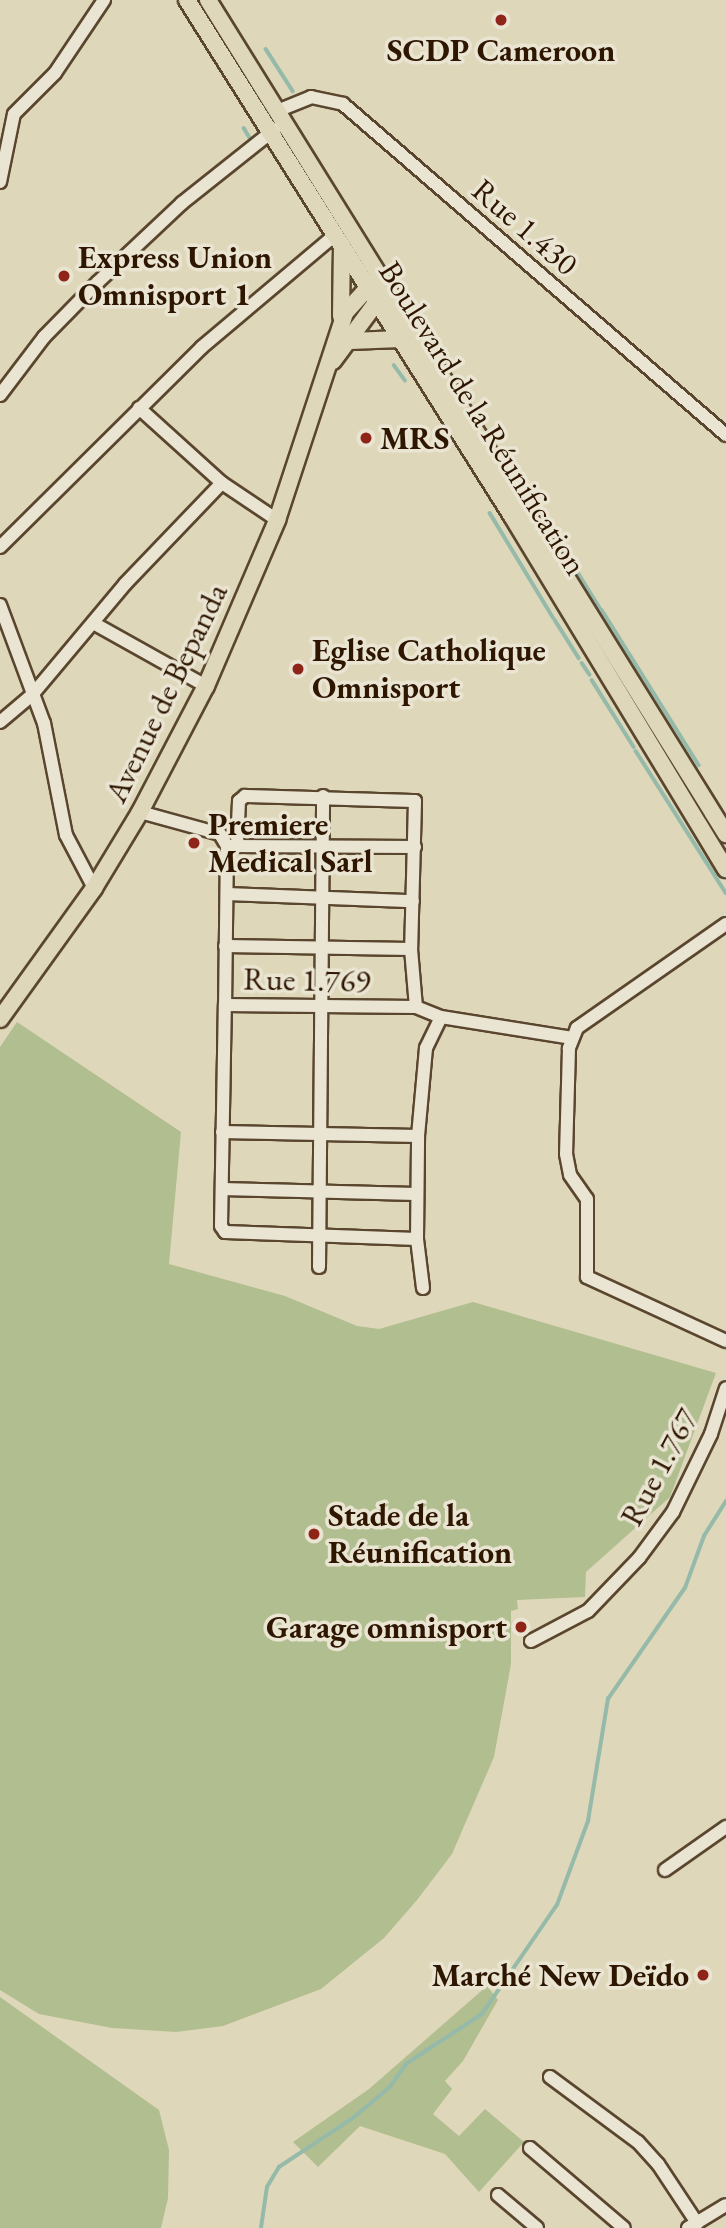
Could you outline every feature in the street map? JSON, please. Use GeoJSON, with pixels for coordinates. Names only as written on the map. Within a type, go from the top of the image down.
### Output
{"type":"FeatureCollection","features":[{"type":"Feature","properties":{"kind":"main road","name":"Boulevard de la Réunification"},"geometry":{"type":"LineString","coordinates":[[187,0],[278,121],[339,240],[378,287],[401,339],[726,869]]}},
{"type":"Feature","properties":{"kind":"main road"},"geometry":{"type":"LineString","coordinates":[[208,0],[378,287],[726,834]]}},
{"type":"Feature","properties":{"kind":"main road"},"geometry":{"type":"LineString","coordinates":[[339,240],[340,325]]}},
{"type":"Feature","properties":{"kind":"main road","name":"Avenue de Bepanda"},"geometry":{"type":"LineString","coordinates":[[0,1019],[94,888],[140,812],[206,686],[278,520],[340,325],[351,304],[378,287]]}},
{"type":"Feature","properties":{"kind":"main road","name":"Avenue de Bepanda"},"geometry":{"type":"LineString","coordinates":[[329,366],[350,341],[378,287]]}},
{"type":"Feature","properties":{"kind":"main road"},"geometry":{"type":"LineString","coordinates":[[350,341],[401,339]]}},
{"type":"Feature","properties":{"kind":"street"},"geometry":{"type":"LineString","coordinates":[[1,177],[10,125],[20,104],[55,73],[104,0]]}},
{"type":"Feature","properties":{"kind":"street","name":"Rue 1.430"},"geometry":{"type":"LineString","coordinates":[[0,395],[44,337],[99,282],[182,203],[278,121],[311,97],[343,104],[726,435]]}},
{"type":"Feature","properties":{"kind":"street"},"geometry":{"type":"LineString","coordinates":[[0,547],[139,408],[242,311],[339,240]]}},
{"type":"Feature","properties":{"kind":"street"},"geometry":{"type":"LineString","coordinates":[[139,408],[222,483],[278,520]]}},
{"type":"Feature","properties":{"kind":"street"},"geometry":{"type":"LineString","coordinates":[[0,722],[33,695],[134,575],[222,483]]}},
{"type":"Feature","properties":{"kind":"street"},"geometry":{"type":"LineString","coordinates":[[0,605],[48,738],[66,835],[94,888]]}},
{"type":"Feature","properties":{"kind":"street"},"geometry":{"type":"LineString","coordinates":[[95,624],[206,686]]}},
{"type":"Feature","properties":{"kind":"street"},"geometry":{"type":"LineString","coordinates":[[319,1267],[323,796]]}},
{"type":"Feature","properties":{"kind":"street"},"geometry":{"type":"LineString","coordinates":[[225,1004],[227,894],[241,797],[323,796],[415,801],[411,949],[416,1007]]}},
{"type":"Feature","properties":{"kind":"street"},"geometry":{"type":"LineString","coordinates":[[140,812],[220,835],[232,846],[322,844],[415,848]]}},
{"type":"Feature","properties":{"kind":"street"},"geometry":{"type":"LineString","coordinates":[[227,894],[413,901]]}},
{"type":"Feature","properties":{"kind":"street"},"geometry":{"type":"LineString","coordinates":[[726,924],[594,1015],[572,1038],[567,1165],[587,1199],[587,1277],[726,1341]]}},
{"type":"Feature","properties":{"kind":"street"},"geometry":{"type":"LineString","coordinates":[[225,946],[411,949]]}},
{"type":"Feature","properties":{"kind":"street","name":"Rue 1.769"},"geometry":{"type":"LineString","coordinates":[[320,1236],[225,1233],[221,1226],[225,1004],[416,1007],[441,1017],[572,1038]]}},
{"type":"Feature","properties":{"kind":"street"},"geometry":{"type":"LineString","coordinates":[[423,1288],[417,1239],[418,1136],[426,1048],[441,1017]]}},
{"type":"Feature","properties":{"kind":"street"},"geometry":{"type":"LineString","coordinates":[[222,1132],[418,1136]]}},
{"type":"Feature","properties":{"kind":"street"},"geometry":{"type":"LineString","coordinates":[[222,1189],[416,1194]]}},
{"type":"Feature","properties":{"kind":"street"},"geometry":{"type":"LineString","coordinates":[[320,1236],[417,1239]]}},
{"type":"Feature","properties":{"kind":"street","name":"Rue 1.767"},"geometry":{"type":"LineString","coordinates":[[531,1642],[588,1611],[639,1558],[673,1512],[710,1434],[726,1388]]}},
{"type":"Feature","properties":{"kind":"street"},"geometry":{"type":"LineString","coordinates":[[665,1870],[726,1827]]}},
{"type":"Feature","properties":{"kind":"street"},"geometry":{"type":"LineString","coordinates":[[550,2077],[638,2142],[658,2164],[692,2225],[726,2205]]}},
{"type":"Feature","properties":{"kind":"street"},"geometry":{"type":"LineString","coordinates":[[530,2148],[624,2228]]}},
{"type":"Feature","properties":{"kind":"street"},"geometry":{"type":"LineString","coordinates":[[498,2195],[537,2228]]}},
{"type":"Feature","properties":{"kind":"green space","name":"Stade de la Réunification"},"geometry":{"type":"Polygon","coordinates":[[[17,1022],[181,1132],[169,1264],[285,1296],[357,1326],[379,1329],[473,1302],[716,1373],[670,1497],[586,1572],[585,1597],[517,1600],[518,1609],[511,1611],[511,1664],[494,1757],[452,1854],[384,1938],[321,1989],[223,2026],[176,2032],[112,2028],[39,2014],[0,1990],[0,1047],[17,1022]]]}},
{"type":"Feature","properties":{"kind":"green space"},"geometry":{"type":"Polygon","coordinates":[[[487,1986],[498,2000],[463,2061],[445,2081],[452,2089],[433,2114],[459,2136],[485,2109],[524,2142],[479,2192],[445,2154],[360,2126],[318,2167],[293,2142],[369,2089],[487,1986]]]}},
{"type":"Feature","properties":{"kind":"green space"},"geometry":{"type":"Polygon","coordinates":[[[0,1997],[159,2110],[169,2150],[168,2198],[161,2228],[0,2228],[0,1997]]]}},
{"type":"Feature","properties":{"kind":"waterway"},"geometry":{"type":"LineString","coordinates":[[266,49],[293,91]]}},
{"type":"Feature","properties":{"kind":"waterway"},"geometry":{"type":"LineString","coordinates":[[244,128],[250,138]]}},
{"type":"Feature","properties":{"kind":"waterway"},"geometry":{"type":"LineString","coordinates":[[394,365],[405,380]]}},
{"type":"Feature","properties":{"kind":"waterway"},"geometry":{"type":"LineString","coordinates":[[515,471],[600,608]]}},
{"type":"Feature","properties":{"kind":"waterway"},"geometry":{"type":"LineString","coordinates":[[490,513],[553,617]]}},
{"type":"Feature","properties":{"kind":"waterway"},"geometry":{"type":"LineString","coordinates":[[602,610],[699,765]]}},
{"type":"Feature","properties":{"kind":"waterway"},"geometry":{"type":"LineString","coordinates":[[555,620],[579,658]]}},
{"type":"Feature","properties":{"kind":"waterway"},"geometry":{"type":"LineString","coordinates":[[582,663],[590,675]]}},
{"type":"Feature","properties":{"kind":"waterway"},"geometry":{"type":"LineString","coordinates":[[592,680],[634,747]]}},
{"type":"Feature","properties":{"kind":"waterway"},"geometry":{"type":"LineString","coordinates":[[636,751],[726,893]]}},
{"type":"Feature","properties":{"kind":"waterway"},"geometry":{"type":"LineString","coordinates":[[261,2228],[267,2187],[279,2167],[353,2118],[390,2087],[406,2064],[482,2014],[557,1905],[588,1821],[608,1699],[685,1588],[704,1536],[726,1501]]}},
{"type":"Feature","properties":{"kind":"place","name":"SCDP Cameroon"},"geometry":{"type":"Point","coordinates":[501,20]}},
{"type":"Feature","properties":{"kind":"place","name":"Express Union Omnisport 1"},"geometry":{"type":"Point","coordinates":[64,276]}},
{"type":"Feature","properties":{"kind":"place","name":"MRS"},"geometry":{"type":"Point","coordinates":[366,438]}},
{"type":"Feature","properties":{"kind":"place","name":"Eglise Catholique Omnisport"},"geometry":{"type":"Point","coordinates":[298,669]}},
{"type":"Feature","properties":{"kind":"place","name":"Premiere Medical Sarl"},"geometry":{"type":"Point","coordinates":[194,843]}},
{"type":"Feature","properties":{"kind":"place","name":"Stade de la Réunification"},"geometry":{"type":"Point","coordinates":[314,1534]}},
{"type":"Feature","properties":{"kind":"place","name":"Garage omnisport"},"geometry":{"type":"Point","coordinates":[521,1627]}},
{"type":"Feature","properties":{"kind":"place","name":"Marché New Deïdo"},"geometry":{"type":"Point","coordinates":[703,1975]}}]}
